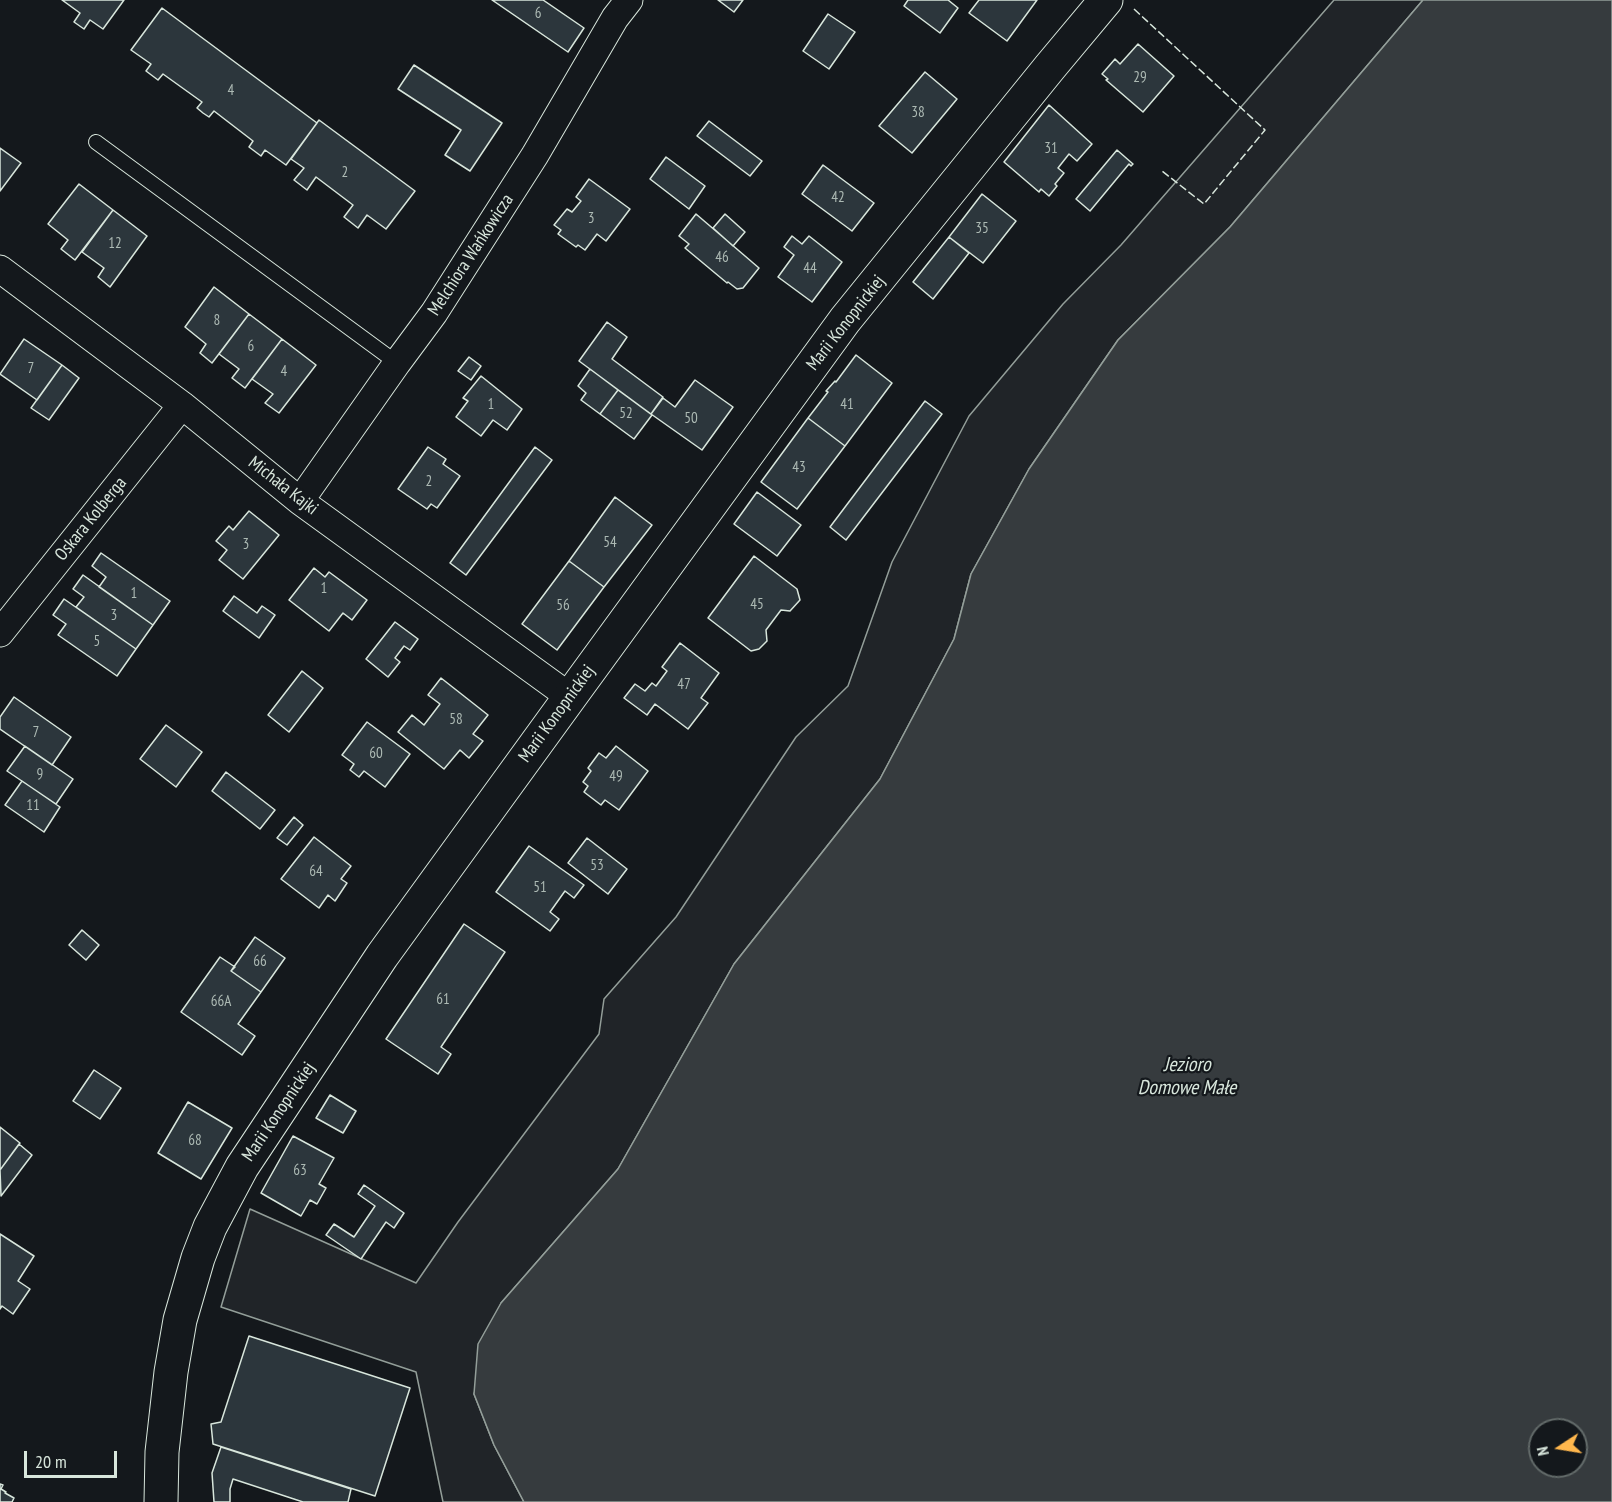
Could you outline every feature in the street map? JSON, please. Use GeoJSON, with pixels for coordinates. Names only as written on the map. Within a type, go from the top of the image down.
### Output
{"type":"FeatureCollection","features":[{"type":"Feature","properties":{"kind":"street","name":"Melchiora Wańkowicza"},"geometry":{"type":"LineString","coordinates":[[300,501],[434,313],[535,155],[615,18],[629,0]]}},
{"type":"Feature","properties":{"kind":"street","name":"Marii Konopnickiej"},"geometry":{"type":"LineString","coordinates":[[161,1502],[162,1452],[171,1372],[180,1320],[198,1258],[210,1227],[242,1167],[382,956],[845,320],[1106,0]]}},
{"type":"Feature","properties":{"kind":"street","name":"Michała Kajki"},"geometry":{"type":"LineString","coordinates":[[0,269],[182,405],[300,501],[570,697]]}},
{"type":"Feature","properties":{"kind":"street","name":"Oskara Kolberga"},"geometry":{"type":"LineString","coordinates":[[0,633],[182,405]]}},
{"type":"Feature","properties":{"kind":"lane"},"geometry":{"type":"LineString","coordinates":[[96,142],[397,363]]}},
{"type":"Feature","properties":{"kind":"shaded area"},"geometry":{"type":"Polygon","coordinates":[[[1334,0],[1423,0],[1230,227],[1118,340],[1029,469],[971,574],[954,639],[880,779],[734,964],[618,1169],[501,1303],[474,1394],[494,1445],[524,1502],[443,1502],[416,1372],[221,1307],[250,1209],[416,1283],[458,1222],[599,1034],[604,999],[676,917],[796,737],[848,686],[892,562],[969,416],[1063,304],[1121,245],[1334,0]]]}},
{"type":"Feature","properties":{"kind":"water","name":"Jezioro Domowe Małe"},"geometry":{"type":"Polygon","coordinates":[[[1423,0],[1612,0],[1612,1502],[524,1502],[494,1445],[474,1394],[478,1344],[501,1303],[618,1169],[734,964],[880,779],[954,639],[971,574],[1029,469],[1118,340],[1230,227],[1423,0]]]}},
{"type":"Feature","properties":{"kind":"building"},"geometry":{"type":"Polygon","coordinates":[[[62,0],[124,0],[103,29],[90,20],[84,29],[74,22],[80,13],[62,0]]]}},
{"type":"Feature","properties":{"kind":"building"},"geometry":{"type":"Polygon","coordinates":[[[492,0],[543,0],[584,28],[568,52],[492,0]]]}},
{"type":"Feature","properties":{"kind":"building"},"geometry":{"type":"Polygon","coordinates":[[[718,0],[743,0],[734,12],[718,0]]]}},
{"type":"Feature","properties":{"kind":"building"},"geometry":{"type":"Polygon","coordinates":[[[908,0],[948,0],[958,8],[940,33],[904,6],[908,0]]]}},
{"type":"Feature","properties":{"kind":"building"},"geometry":{"type":"Polygon","coordinates":[[[979,0],[1037,0],[1007,41],[969,13],[979,0]]]}},
{"type":"Feature","properties":{"kind":"building"},"geometry":{"type":"Polygon","coordinates":[[[162,8],[317,123],[286,165],[265,150],[261,156],[249,147],[253,141],[214,111],[209,117],[203,113],[197,108],[202,102],[163,74],[158,80],[146,71],[151,64],[131,50],[162,8]]]}},
{"type":"Feature","properties":{"kind":"building"},"geometry":{"type":"Polygon","coordinates":[[[828,14],[855,32],[829,69],[803,51],[828,14]]]}},
{"type":"Feature","properties":{"kind":"building"},"geometry":{"type":"Polygon","coordinates":[[[1138,44],[1174,76],[1143,112],[1102,74],[1115,59],[1120,64],[1138,44]]]}},
{"type":"Feature","properties":{"kind":"building"},"geometry":{"type":"Polygon","coordinates":[[[414,65],[502,123],[470,171],[445,155],[461,130],[398,89],[414,65]]]}},
{"type":"Feature","properties":{"kind":"building"},"geometry":{"type":"Polygon","coordinates":[[[925,72],[957,99],[912,153],[879,126],[925,72]]]}},
{"type":"Feature","properties":{"kind":"building"},"geometry":{"type":"Polygon","coordinates":[[[1049,105],[1092,144],[1077,161],[1069,154],[1058,168],[1064,173],[1049,196],[1041,189],[1039,192],[1004,162],[1049,105]]]}},
{"type":"Feature","properties":{"kind":"building"},"geometry":{"type":"Polygon","coordinates":[[[319,120],[415,191],[386,229],[367,215],[358,228],[344,217],[353,205],[316,177],[307,190],[294,180],[304,168],[291,159],[319,120]]]}},
{"type":"Feature","properties":{"kind":"building"},"geometry":{"type":"Polygon","coordinates":[[[709,121],[762,161],[750,176],[697,136],[709,121]]]}},
{"type":"Feature","properties":{"kind":"building"},"geometry":{"type":"Polygon","coordinates":[[[0,148],[21,163],[0,191],[0,148]]]}},
{"type":"Feature","properties":{"kind":"building"},"geometry":{"type":"Polygon","coordinates":[[[1117,150],[1133,164],[1131,166],[1129,164],[1090,211],[1076,199],[1117,150]]]}},
{"type":"Feature","properties":{"kind":"building"},"geometry":{"type":"Polygon","coordinates":[[[666,157],[705,186],[689,209],[650,179],[666,157]]]}},
{"type":"Feature","properties":{"kind":"building"},"geometry":{"type":"Polygon","coordinates":[[[823,165],[874,203],[852,231],[802,194],[823,165]]]}},
{"type":"Feature","properties":{"kind":"building"},"geometry":{"type":"Polygon","coordinates":[[[589,179],[630,209],[606,241],[597,234],[585,250],[578,245],[576,247],[558,234],[561,230],[554,225],[567,209],[572,212],[581,201],[576,197],[589,179]]]}},
{"type":"Feature","properties":{"kind":"building"},"geometry":{"type":"Polygon","coordinates":[[[79,184],[113,210],[75,260],[61,249],[68,240],[48,224],[79,184]]]}},
{"type":"Feature","properties":{"kind":"building"},"geometry":{"type":"Polygon","coordinates":[[[982,194],[1016,221],[983,263],[949,237],[982,194]]]}},
{"type":"Feature","properties":{"kind":"building"},"geometry":{"type":"Polygon","coordinates":[[[113,210],[147,236],[110,287],[98,277],[104,268],[82,252],[113,210]]]}},
{"type":"Feature","properties":{"kind":"building"},"geometry":{"type":"Polygon","coordinates":[[[696,214],[759,268],[743,288],[737,289],[727,283],[685,248],[689,244],[679,236],[696,214]]]}},
{"type":"Feature","properties":{"kind":"building"},"geometry":{"type":"Polygon","coordinates":[[[725,214],[745,232],[733,246],[713,228],[725,214]]]}},
{"type":"Feature","properties":{"kind":"building"},"geometry":{"type":"Polygon","coordinates":[[[792,236],[802,244],[809,236],[842,262],[812,302],[778,277],[794,255],[784,247],[792,236]]]}},
{"type":"Feature","properties":{"kind":"building"},"geometry":{"type":"Polygon","coordinates":[[[949,237],[969,253],[933,299],[913,282],[949,237]]]}},
{"type":"Feature","properties":{"kind":"building"},"geometry":{"type":"Polygon","coordinates":[[[214,287],[249,314],[212,363],[200,353],[206,344],[185,327],[214,287]]]}},
{"type":"Feature","properties":{"kind":"building"},"geometry":{"type":"Polygon","coordinates":[[[249,314],[282,339],[245,388],[232,378],[239,369],[219,354],[249,314]]]}},
{"type":"Feature","properties":{"kind":"building"},"geometry":{"type":"Polygon","coordinates":[[[607,322],[627,337],[612,359],[663,397],[651,414],[579,361],[607,322]]]}},
{"type":"Feature","properties":{"kind":"building"},"geometry":{"type":"Polygon","coordinates":[[[24,339],[62,365],[37,400],[0,374],[24,339]]]}},
{"type":"Feature","properties":{"kind":"building"},"geometry":{"type":"Polygon","coordinates":[[[282,339],[316,365],[279,413],[265,403],[273,394],[252,379],[282,339]]]}},
{"type":"Feature","properties":{"kind":"building"},"geometry":{"type":"Polygon","coordinates":[[[856,355],[892,383],[845,446],[808,418],[828,392],[826,391],[836,382],[856,355]]]}},
{"type":"Feature","properties":{"kind":"building"},"geometry":{"type":"Polygon","coordinates":[[[469,357],[481,366],[471,380],[458,371],[469,357]]]}},
{"type":"Feature","properties":{"kind":"building"},"geometry":{"type":"Polygon","coordinates":[[[62,365],[79,378],[49,420],[31,408],[62,365]]]}},
{"type":"Feature","properties":{"kind":"building"},"geometry":{"type":"Polygon","coordinates":[[[590,369],[618,390],[600,414],[581,400],[586,393],[578,386],[590,369]]]}},
{"type":"Feature","properties":{"kind":"building"},"geometry":{"type":"Polygon","coordinates":[[[481,376],[522,409],[507,430],[493,420],[481,436],[456,417],[468,401],[463,398],[481,376]]]}},
{"type":"Feature","properties":{"kind":"building"},"geometry":{"type":"Polygon","coordinates":[[[695,380],[733,407],[702,450],[651,414],[663,398],[675,407],[695,380]]]}},
{"type":"Feature","properties":{"kind":"building"},"geometry":{"type":"Polygon","coordinates":[[[618,390],[652,415],[634,439],[600,414],[618,390]]]}},
{"type":"Feature","properties":{"kind":"building"},"geometry":{"type":"Polygon","coordinates":[[[925,401],[942,414],[846,540],[830,527],[925,401]]]}},
{"type":"Feature","properties":{"kind":"building"},"geometry":{"type":"Polygon","coordinates":[[[808,418],[845,446],[797,509],[761,482],[808,418]]]}},
{"type":"Feature","properties":{"kind":"building"},"geometry":{"type":"Polygon","coordinates":[[[428,447],[446,459],[443,464],[460,476],[437,508],[431,504],[427,509],[398,489],[428,447]]]}},
{"type":"Feature","properties":{"kind":"building"},"geometry":{"type":"Polygon","coordinates":[[[535,447],[552,460],[466,575],[450,563],[535,447]]]}},
{"type":"Feature","properties":{"kind":"building"},"geometry":{"type":"Polygon","coordinates":[[[757,492],[801,525],[777,556],[734,524],[757,492]]]}},
{"type":"Feature","properties":{"kind":"building"},"geometry":{"type":"Polygon","coordinates":[[[615,497],[652,525],[604,587],[569,561],[615,497]]]}},
{"type":"Feature","properties":{"kind":"building"},"geometry":{"type":"Polygon","coordinates":[[[249,511],[279,535],[243,579],[219,560],[227,550],[216,541],[229,526],[233,530],[249,511]]]}},
{"type":"Feature","properties":{"kind":"building"},"geometry":{"type":"Polygon","coordinates":[[[101,553],[170,601],[153,625],[99,587],[106,577],[92,566],[101,553]]]}},
{"type":"Feature","properties":{"kind":"building"},"geometry":{"type":"Polygon","coordinates":[[[754,556],[797,589],[800,600],[790,611],[781,610],[766,630],[767,641],[759,649],[751,651],[708,618],[754,556]]]}},
{"type":"Feature","properties":{"kind":"building"},"geometry":{"type":"Polygon","coordinates":[[[569,561],[604,587],[557,650],[522,624],[569,561]]]}},
{"type":"Feature","properties":{"kind":"building"},"geometry":{"type":"Polygon","coordinates":[[[314,568],[325,577],[329,572],[367,600],[352,620],[343,613],[329,631],[289,600],[314,568]]]}},
{"type":"Feature","properties":{"kind":"building"},"geometry":{"type":"Polygon","coordinates":[[[83,575],[153,625],[136,649],[76,607],[84,597],[73,589],[83,575]]]}},
{"type":"Feature","properties":{"kind":"building"},"geometry":{"type":"Polygon","coordinates":[[[234,596],[257,613],[262,606],[275,615],[259,638],[223,611],[234,596]]]}},
{"type":"Feature","properties":{"kind":"building"},"geometry":{"type":"Polygon","coordinates":[[[64,599],[136,649],[117,676],[58,635],[66,624],[53,615],[64,599]]]}},
{"type":"Feature","properties":{"kind":"building"},"geometry":{"type":"Polygon","coordinates":[[[395,622],[418,639],[410,650],[404,646],[395,658],[400,662],[388,677],[366,659],[395,622]]]}},
{"type":"Feature","properties":{"kind":"building"},"geometry":{"type":"Polygon","coordinates":[[[680,643],[719,673],[701,698],[708,703],[688,729],[655,704],[647,715],[624,698],[635,684],[645,691],[652,683],[656,686],[667,671],[662,667],[680,643]]]}},
{"type":"Feature","properties":{"kind":"building"},"geometry":{"type":"Polygon","coordinates":[[[302,671],[323,688],[289,732],[268,715],[302,671]]]}},
{"type":"Feature","properties":{"kind":"building"},"geometry":{"type":"Polygon","coordinates":[[[441,678],[488,715],[473,734],[483,741],[469,758],[460,750],[444,769],[398,732],[412,715],[424,725],[440,704],[428,695],[441,678]]]}},
{"type":"Feature","properties":{"kind":"building"},"geometry":{"type":"Polygon","coordinates":[[[14,697],[71,737],[52,765],[0,729],[0,717],[14,697]]]}},
{"type":"Feature","properties":{"kind":"building"},"geometry":{"type":"Polygon","coordinates":[[[367,722],[410,754],[385,787],[364,771],[359,777],[350,770],[354,764],[342,755],[367,722]]]}},
{"type":"Feature","properties":{"kind":"building"},"geometry":{"type":"Polygon","coordinates":[[[166,725],[202,752],[176,787],[140,759],[166,725]]]}},
{"type":"Feature","properties":{"kind":"building"},"geometry":{"type":"Polygon","coordinates":[[[25,746],[73,779],[56,804],[7,771],[25,746]]]}},
{"type":"Feature","properties":{"kind":"building"},"geometry":{"type":"Polygon","coordinates":[[[616,746],[648,771],[619,810],[605,800],[601,805],[584,792],[588,786],[583,782],[591,771],[588,768],[599,753],[606,758],[616,746]]]}},
{"type":"Feature","properties":{"kind":"building"},"geometry":{"type":"Polygon","coordinates":[[[226,772],[275,810],[260,829],[212,791],[226,772]]]}},
{"type":"Feature","properties":{"kind":"building"},"geometry":{"type":"Polygon","coordinates":[[[22,781],[60,807],[44,832],[5,805],[22,781]]]}},
{"type":"Feature","properties":{"kind":"building"},"geometry":{"type":"Polygon","coordinates":[[[294,817],[303,825],[287,845],[277,838],[294,817]]]}},
{"type":"Feature","properties":{"kind":"building"},"geometry":{"type":"Polygon","coordinates":[[[314,837],[351,866],[341,879],[347,883],[335,901],[328,895],[319,908],[281,879],[314,837]]]}},
{"type":"Feature","properties":{"kind":"building"},"geometry":{"type":"Polygon","coordinates":[[[587,838],[627,869],[608,894],[568,863],[587,838]]]}},
{"type":"Feature","properties":{"kind":"building"},"geometry":{"type":"Polygon","coordinates":[[[529,846],[584,885],[574,898],[565,891],[550,912],[559,919],[550,931],[496,892],[529,846]]]}},
{"type":"Feature","properties":{"kind":"building"},"geometry":{"type":"Polygon","coordinates":[[[464,924],[505,952],[441,1047],[451,1054],[438,1074],[386,1039],[464,924]]]}},
{"type":"Feature","properties":{"kind":"building"},"geometry":{"type":"Polygon","coordinates":[[[82,930],[99,945],[86,960],[69,945],[82,930]]]}},
{"type":"Feature","properties":{"kind":"building"},"geometry":{"type":"Polygon","coordinates":[[[255,937],[285,958],[261,992],[231,971],[255,937]]]}},
{"type":"Feature","properties":{"kind":"building"},"geometry":{"type":"Polygon","coordinates":[[[220,957],[235,967],[231,971],[261,992],[238,1024],[255,1036],[242,1055],[181,1012],[220,957]]]}},
{"type":"Feature","properties":{"kind":"building"},"geometry":{"type":"Polygon","coordinates":[[[94,1070],[121,1088],[100,1119],[73,1101],[94,1070]]]}},
{"type":"Feature","properties":{"kind":"building"},"geometry":{"type":"Polygon","coordinates":[[[330,1095],[356,1111],[343,1133],[316,1118],[330,1095]]]}},
{"type":"Feature","properties":{"kind":"building"},"geometry":{"type":"Polygon","coordinates":[[[188,1102],[232,1128],[201,1179],[158,1153],[188,1102]]]}},
{"type":"Feature","properties":{"kind":"building"},"geometry":{"type":"Polygon","coordinates":[[[0,1127],[20,1143],[0,1170],[0,1127]]]}},
{"type":"Feature","properties":{"kind":"building"},"geometry":{"type":"Polygon","coordinates":[[[293,1136],[334,1158],[319,1184],[326,1188],[317,1204],[310,1200],[301,1216],[261,1193],[293,1136]]]}},
{"type":"Feature","properties":{"kind":"building"},"geometry":{"type":"Polygon","coordinates":[[[19,1144],[32,1155],[1,1196],[0,1170],[19,1144]]]}},
{"type":"Feature","properties":{"kind":"building"},"geometry":{"type":"Polygon","coordinates":[[[364,1185],[404,1213],[394,1228],[386,1222],[361,1259],[326,1235],[334,1224],[354,1237],[375,1206],[358,1194],[364,1185]]]}},
{"type":"Feature","properties":{"kind":"building"},"geometry":{"type":"Polygon","coordinates":[[[0,1234],[34,1256],[18,1281],[30,1289],[13,1314],[2,1306],[0,1309],[0,1234]]]}},
{"type":"Feature","properties":{"kind":"building"},"geometry":{"type":"Polygon","coordinates":[[[249,1336],[410,1388],[375,1496],[213,1444],[211,1424],[221,1422],[249,1336]]]}},
{"type":"Feature","properties":{"kind":"building"},"geometry":{"type":"Polygon","coordinates":[[[221,1447],[351,1489],[348,1502],[303,1502],[233,1479],[230,1502],[214,1502],[212,1473],[221,1447]]]}},
{"type":"Feature","properties":{"kind":"building"},"geometry":{"type":"Polygon","coordinates":[[[0,1484],[3,1485],[1,1489],[5,1493],[14,1498],[12,1502],[0,1502],[0,1484]]]}},
{"type":"Feature","properties":{"kind":"fence"},"geometry":{"type":"LineString","coordinates":[[1134,9],[1265,130],[1204,204],[1162,171]]}}]}
